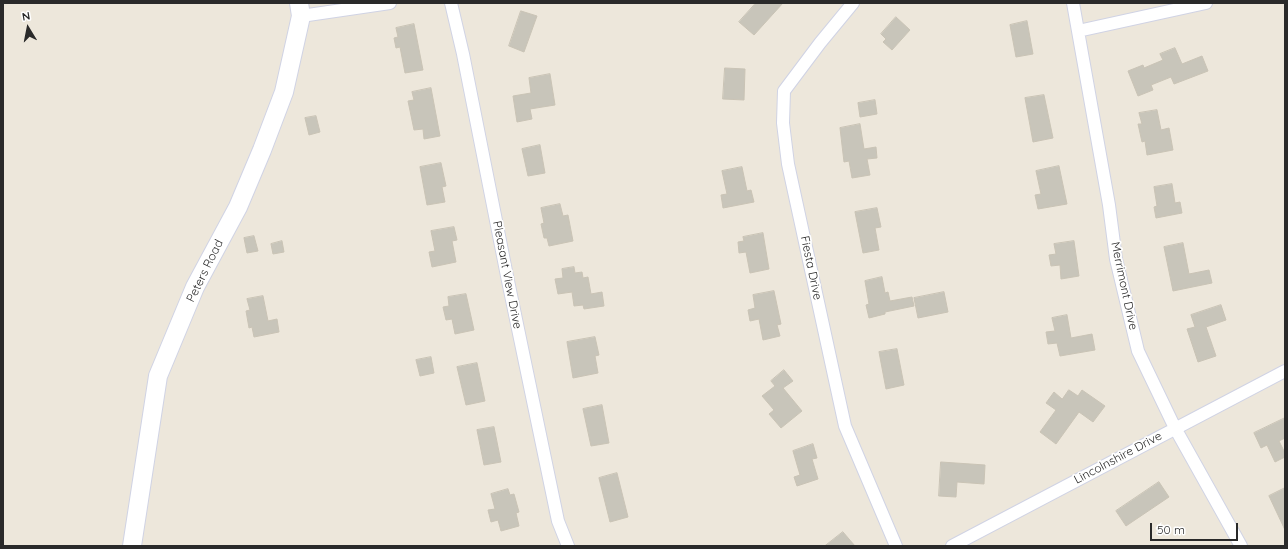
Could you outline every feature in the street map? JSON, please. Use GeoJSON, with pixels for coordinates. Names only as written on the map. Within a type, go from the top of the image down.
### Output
{"type":"FeatureCollection","features":[{"type":"Feature","properties":{"kind":"street"},"geometry":{"type":"LineString","coordinates":[[300,9],[390,3]]}},
{"type":"Feature","properties":{"kind":"street","name":"Pleasant View Drive"},"geometry":{"type":"LineString","coordinates":[[451,3],[463,54],[558,521],[568,546]]}},
{"type":"Feature","properties":{"kind":"street","name":"Fiesta Drive"},"geometry":{"type":"LineString","coordinates":[[853,3],[820,42],[784,91],[783,122],[788,164],[845,426],[896,546]]}},
{"type":"Feature","properties":{"kind":"street","name":"Merrimont Drive"},"geometry":{"type":"LineString","coordinates":[[1072,3],[1109,205],[1116,259],[1138,351],[1175,428],[1241,546]]}},
{"type":"Feature","properties":{"kind":"street"},"geometry":{"type":"LineString","coordinates":[[1078,31],[1206,3]]}},
{"type":"Feature","properties":{"kind":"street","name":"Peters Road"},"geometry":{"type":"LineString","coordinates":[[132,546],[158,376],[195,287],[238,207],[262,150],[284,92],[300,9]]}},
{"type":"Feature","properties":{"kind":"street","name":"Lincolnshire Drive"},"geometry":{"type":"LineString","coordinates":[[952,546],[1285,371]]}},
{"type":"Feature","properties":{"kind":"building"},"geometry":{"type":"Polygon","coordinates":[[[756,3],[783,3],[754,35],[739,22],[756,3]]]}},
{"type":"Feature","properties":{"kind":"building"},"geometry":{"type":"Polygon","coordinates":[[[521,11],[537,16],[524,52],[509,46],[521,11]]]}},
{"type":"Feature","properties":{"kind":"building"},"geometry":{"type":"Polygon","coordinates":[[[896,17],[910,30],[892,50],[883,42],[886,39],[881,34],[896,17]]]}},
{"type":"Feature","properties":{"kind":"building"},"geometry":{"type":"Polygon","coordinates":[[[1027,21],[1033,54],[1016,57],[1010,25],[1027,21]]]}},
{"type":"Feature","properties":{"kind":"building"},"geometry":{"type":"Polygon","coordinates":[[[414,24],[423,70],[405,73],[400,47],[396,48],[394,38],[398,37],[396,28],[414,24]]]}},
{"type":"Feature","properties":{"kind":"building"},"geometry":{"type":"Polygon","coordinates":[[[1175,48],[1182,64],[1202,56],[1208,71],[1174,84],[1171,77],[1151,85],[1153,90],[1138,96],[1128,71],[1143,65],[1144,68],[1163,60],[1160,54],[1175,48]]]}},
{"type":"Feature","properties":{"kind":"building"},"geometry":{"type":"Polygon","coordinates":[[[725,68],[745,69],[744,100],[723,99],[725,68]]]}},
{"type":"Feature","properties":{"kind":"building"},"geometry":{"type":"Polygon","coordinates":[[[550,74],[555,105],[530,109],[532,119],[517,122],[513,96],[531,93],[529,78],[550,74]]]}},
{"type":"Feature","properties":{"kind":"building"},"geometry":{"type":"Polygon","coordinates":[[[431,88],[440,136],[424,139],[423,129],[414,130],[408,101],[414,100],[412,92],[431,88]]]}},
{"type":"Feature","properties":{"kind":"building"},"geometry":{"type":"Polygon","coordinates":[[[1044,95],[1053,138],[1033,142],[1025,98],[1044,95]]]}},
{"type":"Feature","properties":{"kind":"building"},"geometry":{"type":"Polygon","coordinates":[[[875,100],[877,114],[860,117],[858,103],[875,100]]]}},
{"type":"Feature","properties":{"kind":"building"},"geometry":{"type":"Polygon","coordinates":[[[1157,110],[1161,130],[1169,128],[1173,150],[1147,155],[1145,141],[1142,142],[1138,124],[1142,124],[1139,113],[1157,110]]]}},
{"type":"Feature","properties":{"kind":"building"},"geometry":{"type":"Polygon","coordinates":[[[316,116],[320,132],[309,135],[305,118],[316,116]]]}},
{"type":"Feature","properties":{"kind":"building"},"geometry":{"type":"Polygon","coordinates":[[[860,124],[864,149],[876,147],[877,158],[867,159],[870,175],[852,178],[849,161],[844,162],[840,128],[860,124]]]}},
{"type":"Feature","properties":{"kind":"building"},"geometry":{"type":"Polygon","coordinates":[[[540,145],[545,173],[528,176],[522,149],[540,145]]]}},
{"type":"Feature","properties":{"kind":"building"},"geometry":{"type":"Polygon","coordinates":[[[441,163],[446,186],[442,187],[445,202],[427,205],[420,167],[441,163]]]}},
{"type":"Feature","properties":{"kind":"building"},"geometry":{"type":"Polygon","coordinates":[[[1059,166],[1067,204],[1038,209],[1035,195],[1041,194],[1036,171],[1059,166]]]}},
{"type":"Feature","properties":{"kind":"building"},"geometry":{"type":"Polygon","coordinates":[[[742,167],[747,191],[751,190],[754,202],[723,208],[721,195],[727,194],[722,171],[742,167]]]}},
{"type":"Feature","properties":{"kind":"building"},"geometry":{"type":"Polygon","coordinates":[[[1172,184],[1175,203],[1180,202],[1182,213],[1156,218],[1154,207],[1157,206],[1154,187],[1172,184]]]}},
{"type":"Feature","properties":{"kind":"building"},"geometry":{"type":"Polygon","coordinates":[[[560,204],[563,216],[568,215],[573,241],[549,246],[547,238],[544,238],[541,224],[544,223],[541,208],[560,204]]]}},
{"type":"Feature","properties":{"kind":"building"},"geometry":{"type":"Polygon","coordinates":[[[877,208],[881,227],[875,228],[879,250],[863,253],[855,212],[877,208]]]}},
{"type":"Feature","properties":{"kind":"building"},"geometry":{"type":"Polygon","coordinates":[[[454,227],[457,240],[452,241],[456,262],[432,267],[429,252],[435,251],[431,231],[454,227]]]}},
{"type":"Feature","properties":{"kind":"building"},"geometry":{"type":"Polygon","coordinates":[[[763,233],[769,269],[750,273],[746,252],[739,253],[738,242],[744,241],[743,237],[763,233]]]}},
{"type":"Feature","properties":{"kind":"building"},"geometry":{"type":"Polygon","coordinates":[[[254,236],[258,251],[247,253],[244,238],[254,236]]]}},
{"type":"Feature","properties":{"kind":"building"},"geometry":{"type":"Polygon","coordinates":[[[282,241],[284,252],[273,254],[271,244],[282,241]]]}},
{"type":"Feature","properties":{"kind":"building"},"geometry":{"type":"Polygon","coordinates":[[[1074,241],[1079,276],[1061,279],[1060,265],[1051,266],[1049,255],[1056,254],[1054,244],[1074,241]]]}},
{"type":"Feature","properties":{"kind":"building"},"geometry":{"type":"Polygon","coordinates":[[[1183,243],[1189,274],[1209,270],[1212,283],[1173,291],[1164,247],[1183,243]]]}},
{"type":"Feature","properties":{"kind":"building"},"geometry":{"type":"Polygon","coordinates":[[[574,267],[575,273],[582,272],[583,278],[588,277],[591,294],[602,292],[604,306],[584,309],[583,305],[574,306],[572,292],[558,294],[555,279],[563,278],[562,269],[574,267]]]}},
{"type":"Feature","properties":{"kind":"building"},"geometry":{"type":"Polygon","coordinates":[[[882,277],[885,293],[888,292],[890,301],[912,297],[914,306],[885,312],[885,314],[869,318],[866,305],[869,304],[865,281],[882,277]]]}},
{"type":"Feature","properties":{"kind":"building"},"geometry":{"type":"Polygon","coordinates":[[[774,291],[781,324],[777,325],[780,336],[763,340],[759,319],[750,321],[748,310],[755,308],[753,295],[774,291]]]}},
{"type":"Feature","properties":{"kind":"building"},"geometry":{"type":"Polygon","coordinates":[[[944,292],[948,312],[918,318],[914,298],[944,292]]]}},
{"type":"Feature","properties":{"kind":"building"},"geometry":{"type":"Polygon","coordinates":[[[466,294],[474,330],[455,334],[452,319],[446,320],[443,307],[449,306],[448,297],[466,294]]]}},
{"type":"Feature","properties":{"kind":"building"},"geometry":{"type":"Polygon","coordinates":[[[263,296],[268,321],[277,319],[279,332],[254,337],[252,327],[249,328],[246,311],[250,310],[247,299],[263,296]]]}},
{"type":"Feature","properties":{"kind":"building"},"geometry":{"type":"Polygon","coordinates":[[[1221,305],[1226,320],[1206,327],[1216,356],[1198,362],[1187,329],[1195,327],[1191,315],[1221,305]]]}},
{"type":"Feature","properties":{"kind":"building"},"geometry":{"type":"Polygon","coordinates":[[[1067,315],[1071,338],[1092,334],[1095,350],[1060,356],[1057,343],[1048,344],[1046,332],[1055,331],[1052,318],[1067,315]]]}},
{"type":"Feature","properties":{"kind":"building"},"geometry":{"type":"Polygon","coordinates":[[[595,337],[599,355],[595,356],[598,373],[573,378],[567,342],[595,337]]]}},
{"type":"Feature","properties":{"kind":"building"},"geometry":{"type":"Polygon","coordinates":[[[897,349],[904,385],[886,389],[879,352],[897,349]]]}},
{"type":"Feature","properties":{"kind":"building"},"geometry":{"type":"Polygon","coordinates":[[[431,357],[434,373],[420,376],[416,360],[431,357]]]}},
{"type":"Feature","properties":{"kind":"building"},"geometry":{"type":"Polygon","coordinates":[[[477,363],[485,401],[466,405],[457,367],[477,363]]]}},
{"type":"Feature","properties":{"kind":"building"},"geometry":{"type":"Polygon","coordinates":[[[784,370],[793,381],[783,388],[802,411],[781,428],[769,414],[774,410],[762,396],[775,386],[771,381],[784,370]]]}},
{"type":"Feature","properties":{"kind":"building"},"geometry":{"type":"Polygon","coordinates":[[[1069,390],[1078,396],[1082,390],[1105,406],[1093,422],[1079,412],[1056,444],[1040,432],[1056,410],[1046,403],[1054,392],[1062,399],[1069,390]]]}},
{"type":"Feature","properties":{"kind":"building"},"geometry":{"type":"Polygon","coordinates":[[[602,405],[609,443],[591,446],[583,409],[602,405]]]}},
{"type":"Feature","properties":{"kind":"building"},"geometry":{"type":"Polygon","coordinates":[[[1285,418],[1285,438],[1279,441],[1285,453],[1285,457],[1275,462],[1267,445],[1261,448],[1254,433],[1285,418]]]}},
{"type":"Feature","properties":{"kind":"building"},"geometry":{"type":"Polygon","coordinates":[[[494,427],[501,462],[484,465],[477,430],[494,427]]]}},
{"type":"Feature","properties":{"kind":"building"},"geometry":{"type":"Polygon","coordinates":[[[813,444],[817,458],[812,459],[818,479],[797,486],[794,477],[800,475],[793,451],[813,444]]]}},
{"type":"Feature","properties":{"kind":"building"},"geometry":{"type":"Polygon","coordinates":[[[941,462],[985,465],[984,484],[957,482],[956,497],[939,496],[941,462]]]}},
{"type":"Feature","properties":{"kind":"building"},"geometry":{"type":"Polygon","coordinates":[[[617,473],[628,517],[610,522],[599,478],[617,473]]]}},
{"type":"Feature","properties":{"kind":"building"},"geometry":{"type":"Polygon","coordinates":[[[1159,482],[1169,497],[1126,526],[1116,511],[1159,482]]]}},
{"type":"Feature","properties":{"kind":"building"},"geometry":{"type":"Polygon","coordinates":[[[1285,488],[1285,530],[1269,496],[1285,488]]]}},
{"type":"Feature","properties":{"kind":"building"},"geometry":{"type":"Polygon","coordinates":[[[508,489],[510,495],[514,494],[519,512],[516,513],[519,526],[501,531],[498,520],[491,522],[488,510],[495,509],[491,494],[508,489]]]}},
{"type":"Feature","properties":{"kind":"building"},"geometry":{"type":"Polygon","coordinates":[[[843,532],[855,546],[825,546],[843,532]]]}}]}
